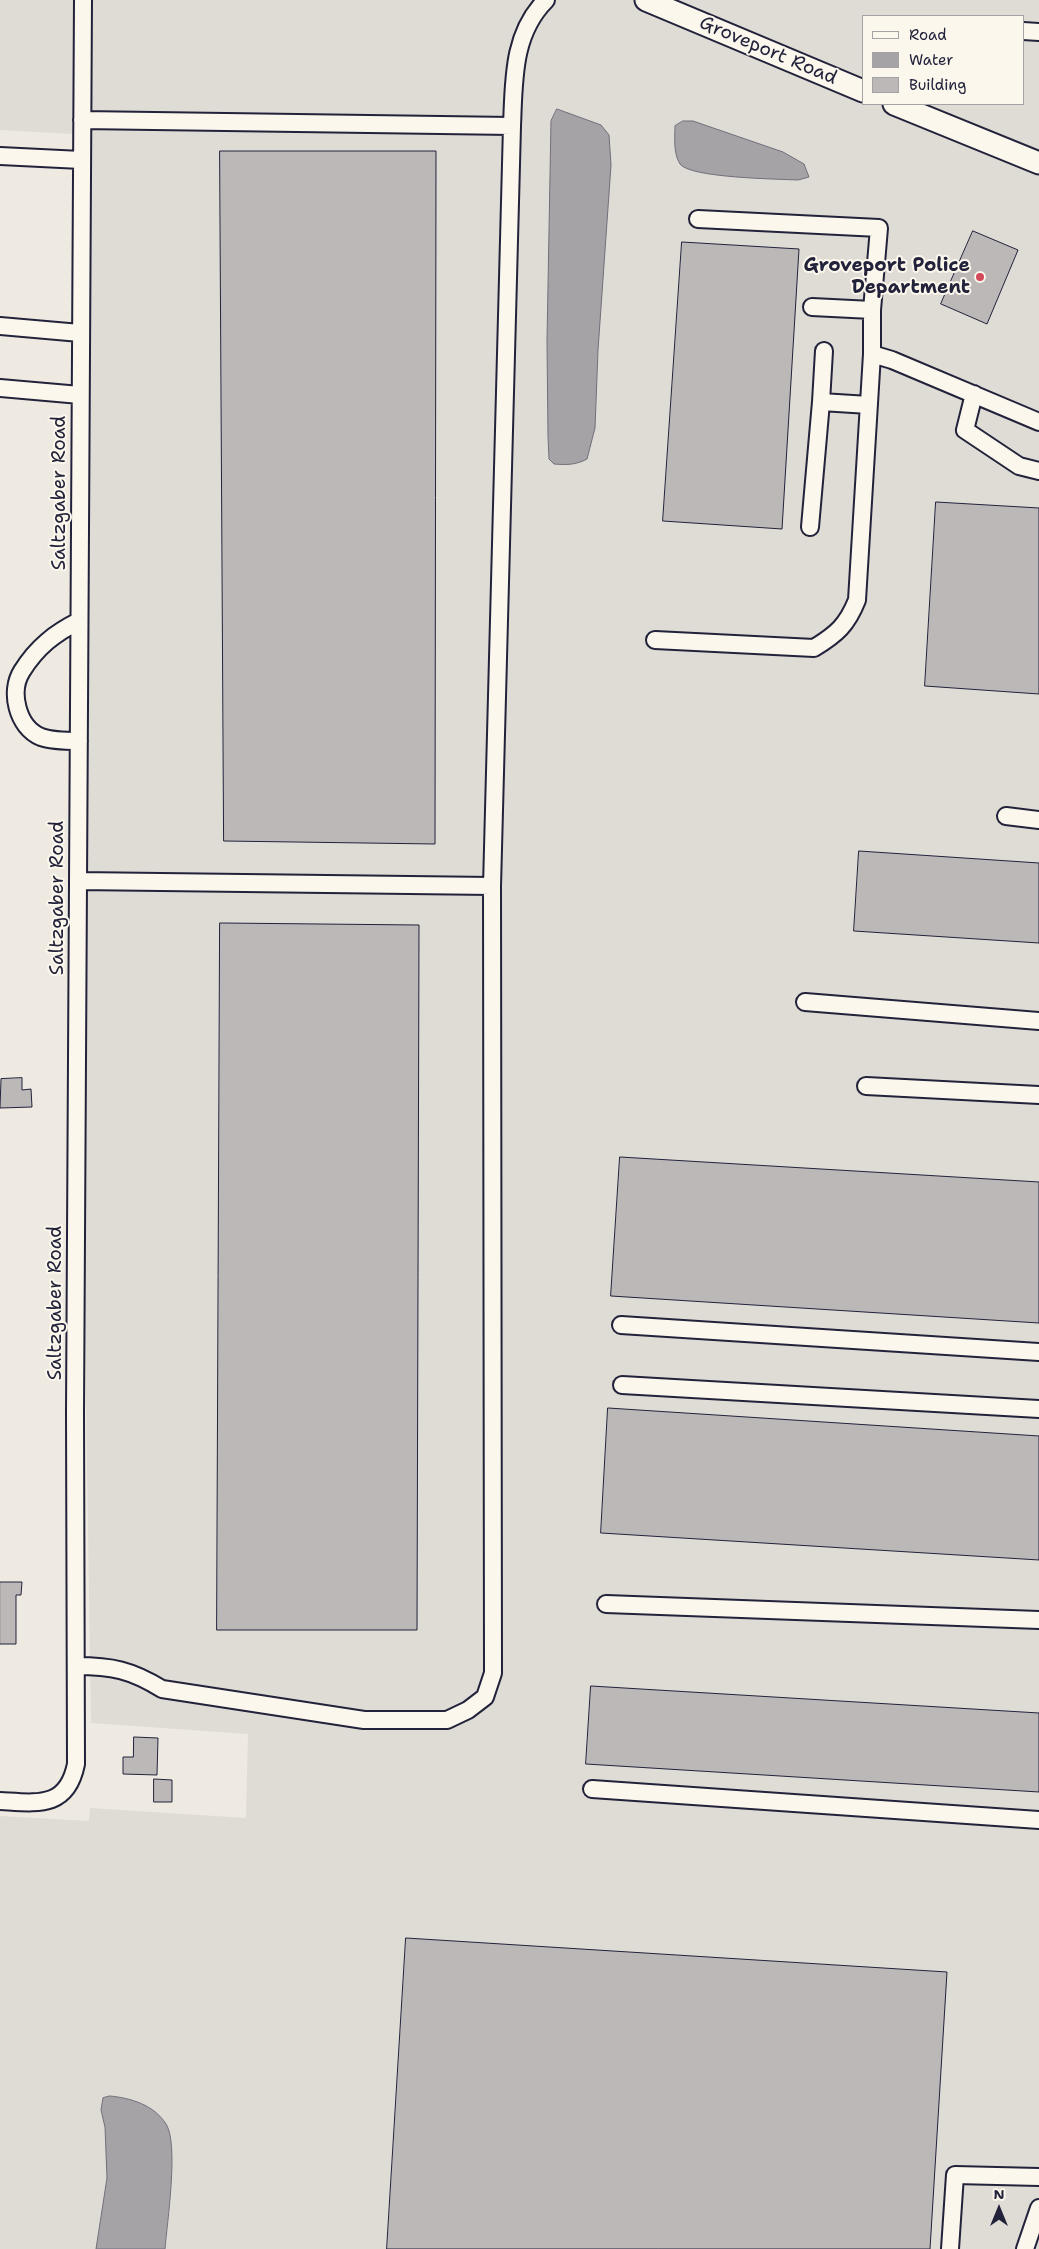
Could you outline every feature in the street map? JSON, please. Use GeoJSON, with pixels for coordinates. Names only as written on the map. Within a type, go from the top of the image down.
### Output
{"type":"FeatureCollection","features":[{"type":"Feature","properties":{"kind":"main road","name":"Groveport Road"},"geometry":{"type":"LineString","coordinates":[[646,0],[862,91]]}},
{"type":"Feature","properties":{"kind":"main road"},"geometry":{"type":"LineString","coordinates":[[896,105],[1039,164]]}},
{"type":"Feature","properties":{"kind":"street","name":"Saltzgaber Road"},"geometry":{"type":"LineString","coordinates":[[0,1801],[29,1803],[47,1800],[63,1794],[73,1780],[76,1764],[80,333],[83,0]]}},
{"type":"Feature","properties":{"kind":"street"},"geometry":{"type":"LineString","coordinates":[[76,1666],[103,1666],[139,1675],[162,1689],[364,1720],[446,1720],[468,1710],[485,1697],[493,1673],[492,886],[512,126],[515,66],[521,38],[534,12],[546,0]]}},
{"type":"Feature","properties":{"kind":"street"},"geometry":{"type":"LineString","coordinates":[[1024,31],[1039,32]]}},
{"type":"Feature","properties":{"kind":"street"},"geometry":{"type":"LineString","coordinates":[[82,120],[512,126]]}},
{"type":"Feature","properties":{"kind":"street"},"geometry":{"type":"LineString","coordinates":[[0,156],[81,160]]}},
{"type":"Feature","properties":{"kind":"street"},"geometry":{"type":"LineString","coordinates":[[655,640],[814,648],[836,635],[850,617],[857,600],[872,354],[872,310],[879,228],[698,219]]}},
{"type":"Feature","properties":{"kind":"street"},"geometry":{"type":"LineString","coordinates":[[812,307],[872,310]]}},
{"type":"Feature","properties":{"kind":"street"},"geometry":{"type":"LineString","coordinates":[[0,326],[80,333]]}},
{"type":"Feature","properties":{"kind":"street"},"geometry":{"type":"LineString","coordinates":[[810,527],[824,351]]}},
{"type":"Feature","properties":{"kind":"street"},"geometry":{"type":"LineString","coordinates":[[872,354],[892,360],[1039,422]]}},
{"type":"Feature","properties":{"kind":"street"},"geometry":{"type":"LineString","coordinates":[[0,388],[80,395]]}},
{"type":"Feature","properties":{"kind":"street"},"geometry":{"type":"LineString","coordinates":[[974,394],[965,430],[1019,466],[1039,471]]}},
{"type":"Feature","properties":{"kind":"street"},"geometry":{"type":"LineString","coordinates":[[821,402],[869,405]]}},
{"type":"Feature","properties":{"kind":"street"},"geometry":{"type":"LineString","coordinates":[[79,621],[54,634],[21,672],[15,692],[21,720],[40,737],[67,742],[79,741]]}},
{"type":"Feature","properties":{"kind":"street"},"geometry":{"type":"LineString","coordinates":[[1006,816],[1039,820]]}},
{"type":"Feature","properties":{"kind":"street"},"geometry":{"type":"LineString","coordinates":[[78,881],[492,886]]}},
{"type":"Feature","properties":{"kind":"street"},"geometry":{"type":"LineString","coordinates":[[806,1002],[1039,1021]]}},
{"type":"Feature","properties":{"kind":"street"},"geometry":{"type":"LineString","coordinates":[[866,1086],[1039,1095]]}},
{"type":"Feature","properties":{"kind":"street"},"geometry":{"type":"LineString","coordinates":[[621,1325],[1039,1352]]}},
{"type":"Feature","properties":{"kind":"street"},"geometry":{"type":"LineString","coordinates":[[622,1385],[1039,1409]]}},
{"type":"Feature","properties":{"kind":"street"},"geometry":{"type":"LineString","coordinates":[[606,1604],[1039,1620]]}},
{"type":"Feature","properties":{"kind":"street"},"geometry":{"type":"LineString","coordinates":[[592,1789],[1039,1820]]}},
{"type":"Feature","properties":{"kind":"street"},"geometry":{"type":"LineString","coordinates":[[950,2249],[955,2175],[1039,2177]]}},
{"type":"Feature","properties":{"kind":"street"},"geometry":{"type":"LineString","coordinates":[[1025,2249],[1039,2208]]}},
{"type":"Feature","properties":{"kind":"shaded area"},"geometry":{"type":"Polygon","coordinates":[[[0,0],[73,0],[74,134],[0,130],[0,0]]]}},
{"type":"Feature","properties":{"kind":"shaded area"},"geometry":{"type":"Polygon","coordinates":[[[91,0],[1039,0],[1039,2249],[0,2249],[0,1816],[89,1821],[90,1808],[246,1818],[248,1734],[91,1723],[78,881],[91,0]]]}},
{"type":"Feature","properties":{"kind":"water"},"geometry":{"type":"Polygon","coordinates":[[[557,109],[601,125],[609,135],[611,165],[598,350],[595,428],[587,459],[567,464],[554,464],[549,459],[548,436],[547,341],[551,121],[557,109]]]}},
{"type":"Feature","properties":{"kind":"water"},"geometry":{"type":"Polygon","coordinates":[[[683,121],[693,121],[783,152],[804,164],[809,177],[798,180],[735,177],[687,169],[678,160],[675,145],[675,126],[683,121]]]}},
{"type":"Feature","properties":{"kind":"water"},"geometry":{"type":"Polygon","coordinates":[[[110,2096],[134,2101],[149,2107],[161,2117],[170,2134],[172,2165],[165,2249],[96,2249],[107,2178],[105,2127],[101,2110],[103,2098],[110,2096]]]}},
{"type":"Feature","properties":{"kind":"building"},"geometry":{"type":"Polygon","coordinates":[[[220,151],[436,151],[435,844],[224,841],[220,151]]]}},
{"type":"Feature","properties":{"kind":"building","name":"Groveport Police Department"},"geometry":{"type":"Polygon","coordinates":[[[973,231],[1018,250],[987,324],[941,304],[973,231]]]}},
{"type":"Feature","properties":{"kind":"building"},"geometry":{"type":"Polygon","coordinates":[[[682,242],[799,249],[782,529],[663,521],[682,242]]]}},
{"type":"Feature","properties":{"kind":"building"},"geometry":{"type":"Polygon","coordinates":[[[936,502],[1039,508],[1039,694],[925,686],[936,502]]]}},
{"type":"Feature","properties":{"kind":"building"},"geometry":{"type":"Polygon","coordinates":[[[859,851],[1039,863],[1039,943],[854,931],[859,851]]]}},
{"type":"Feature","properties":{"kind":"building"},"geometry":{"type":"Polygon","coordinates":[[[220,923],[419,925],[417,1630],[217,1630],[220,923]]]}},
{"type":"Feature","properties":{"kind":"building"},"geometry":{"type":"Polygon","coordinates":[[[22,1078],[22,1090],[31,1089],[32,1107],[0,1108],[1,1079],[22,1078]]]}},
{"type":"Feature","properties":{"kind":"building"},"geometry":{"type":"Polygon","coordinates":[[[620,1157],[1039,1182],[1039,1323],[611,1296],[620,1157]]]}},
{"type":"Feature","properties":{"kind":"building"},"geometry":{"type":"Polygon","coordinates":[[[608,1408],[1039,1436],[1039,1560],[601,1533],[608,1408]]]}},
{"type":"Feature","properties":{"kind":"building"},"geometry":{"type":"Polygon","coordinates":[[[0,1582],[22,1582],[21,1595],[16,1595],[16,1644],[0,1644],[0,1582]]]}},
{"type":"Feature","properties":{"kind":"building"},"geometry":{"type":"Polygon","coordinates":[[[591,1686],[1039,1713],[1039,1792],[586,1764],[591,1686]]]}},
{"type":"Feature","properties":{"kind":"building"},"geometry":{"type":"Polygon","coordinates":[[[134,1737],[158,1738],[157,1775],[123,1774],[123,1757],[133,1757],[134,1737]]]}},
{"type":"Feature","properties":{"kind":"building"},"geometry":{"type":"Polygon","coordinates":[[[154,1779],[172,1780],[172,1802],[154,1802],[154,1779]]]}},
{"type":"Feature","properties":{"kind":"building"},"geometry":{"type":"Polygon","coordinates":[[[406,1938],[947,1972],[930,2249],[387,2249],[406,1938]]]}},
{"type":"Feature","properties":{"kind":"place","name":"Groveport Police Department"},"geometry":{"type":"Point","coordinates":[980,277]}}]}
